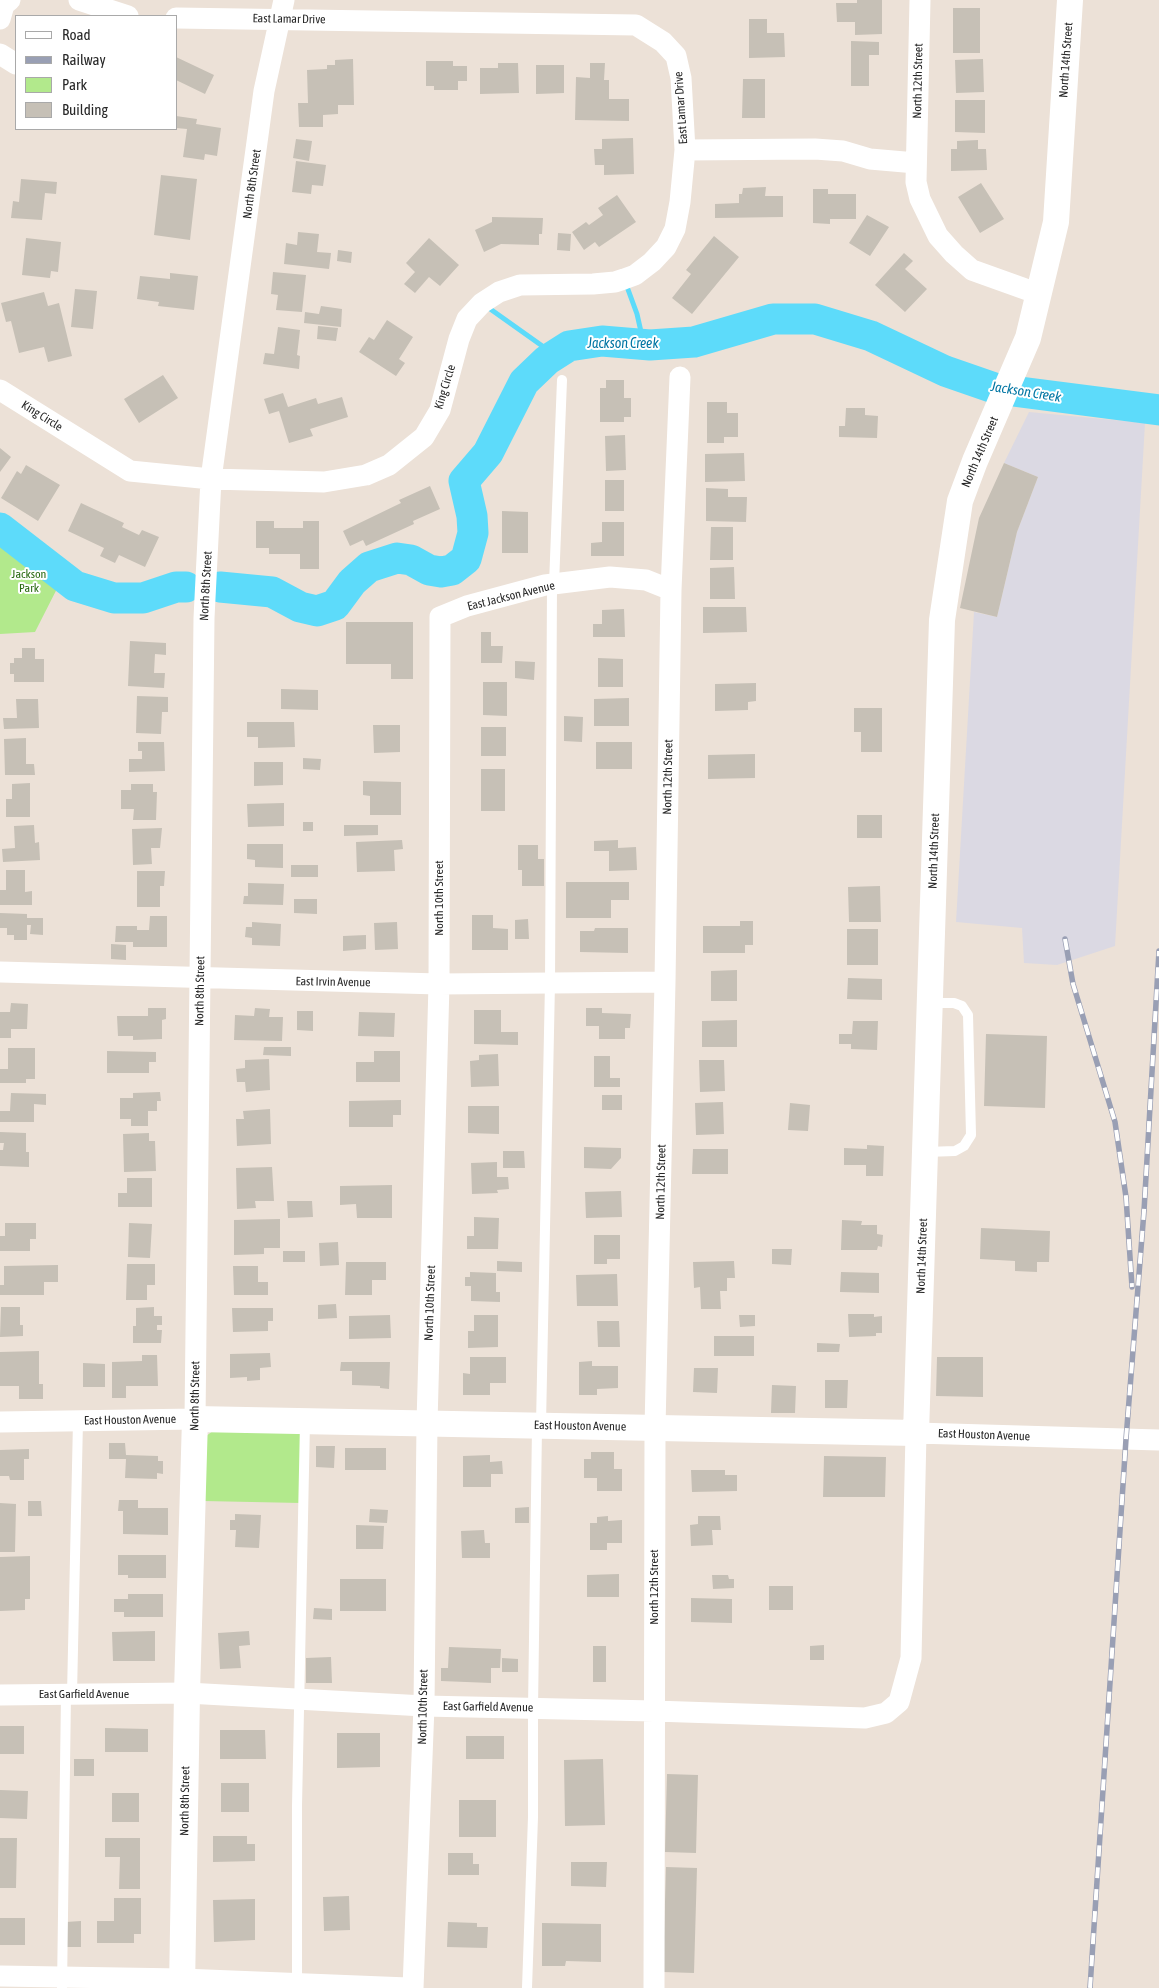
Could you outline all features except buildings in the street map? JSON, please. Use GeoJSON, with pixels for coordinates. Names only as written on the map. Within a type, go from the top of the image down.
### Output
{"type":"FeatureCollection","features":[{"type":"Feature","properties":{"kind":"street"},"geometry":{"type":"LineString","coordinates":[[0,19],[4,5],[10,0]]}},
{"type":"Feature","properties":{"kind":"street"},"geometry":{"type":"LineString","coordinates":[[79,0],[125,15]]}},
{"type":"Feature","properties":{"kind":"street","name":"North 12th Street"},"geometry":{"type":"LineString","coordinates":[[916,163],[920,0]]}},
{"type":"Feature","properties":{"kind":"street","name":"North 14th Street"},"geometry":{"type":"LineString","coordinates":[[886,1713],[899,1702],[912,1658],[916,1433],[942,620],[960,501],[975,461],[1028,338],[1056,222],[1070,0]]}},
{"type":"Feature","properties":{"kind":"street","name":"East Lamar Drive"},"geometry":{"type":"LineString","coordinates":[[178,18],[282,9],[636,25],[663,42],[676,56],[681,78],[685,150],[815,149],[843,151],[870,159],[916,163]]}},
{"type":"Feature","properties":{"kind":"street","name":"North 8th Street"},"geometry":{"type":"LineString","coordinates":[[182,1983],[187,1693],[195,1419],[204,618],[211,479],[264,91],[282,9]]}},
{"type":"Feature","properties":{"kind":"street"},"geometry":{"type":"LineString","coordinates":[[0,54],[15,63]]}},
{"type":"Feature","properties":{"kind":"street","name":"King Circle"},"geometry":{"type":"LineString","coordinates":[[0,390],[130,471],[211,479],[324,482],[366,475],[389,465],[424,437],[440,410],[459,339],[468,319],[482,303],[499,292],[520,285],[615,282],[635,275],[652,262],[666,247],[675,229],[680,202],[685,150]]}},
{"type":"Feature","properties":{"kind":"street"},"geometry":{"type":"LineString","coordinates":[[916,163],[916,182],[920,199],[938,236],[954,254],[972,270],[1039,294]]}},
{"type":"Feature","properties":{"kind":"street","name":"North 12th Street"},"geometry":{"type":"LineString","coordinates":[[654,1988],[655,1428],[671,590],[680,377]]}},
{"type":"Feature","properties":{"kind":"street","name":"East Jackson Avenue"},"geometry":{"type":"LineString","coordinates":[[440,617],[467,606],[553,584],[610,577],[646,580],[671,590]]}},
{"type":"Feature","properties":{"kind":"street","name":"North 10th Street"},"geometry":{"type":"LineString","coordinates":[[412,1988],[424,1706],[427,1423],[439,984],[440,617]]}},
{"type":"Feature","properties":{"kind":"street","name":"East Irvin Avenue"},"geometry":{"type":"LineString","coordinates":[[0,972],[200,979],[439,984],[665,982]]}},
{"type":"Feature","properties":{"kind":"street","name":"East Houston Avenue"},"geometry":{"type":"LineString","coordinates":[[0,1422],[195,1419],[916,1433],[1159,1440]]}},
{"type":"Feature","properties":{"kind":"street","name":"East Garfield Avenue"},"geometry":{"type":"LineString","coordinates":[[0,1694],[187,1693],[424,1706],[865,1718],[886,1713]]}},
{"type":"Feature","properties":{"kind":"street"},"geometry":{"type":"LineString","coordinates":[[0,1976],[62,1982],[408,1988]]}},
{"type":"Feature","properties":{"kind":"lane"},"geometry":{"type":"LineString","coordinates":[[527,1988],[534,1817],[533,1708],[550,983],[553,584],[562,380]]}},
{"type":"Feature","properties":{"kind":"lane"},"geometry":{"type":"LineString","coordinates":[[925,1152],[956,1151],[964,1146],[971,1136],[968,1015],[962,1006],[954,1003],[930,1003]]}},
{"type":"Feature","properties":{"kind":"lane"},"geometry":{"type":"LineString","coordinates":[[62,1982],[78,1420]]}},
{"type":"Feature","properties":{"kind":"lane"},"geometry":{"type":"LineString","coordinates":[[297,1986],[299,1699],[305,1421]]}},
{"type":"Feature","properties":{"kind":"shaded area"},"geometry":{"type":"Polygon","coordinates":[[[1029,412],[1145,423],[1115,946],[1057,965],[1024,963],[1022,928],[956,922],[974,612],[997,617],[1017,532],[1038,477],[1004,463],[1029,412]]]}},
{"type":"Feature","properties":{"kind":"green space","name":"Jackson Park"},"geometry":{"type":"Polygon","coordinates":[[[0,526],[66,571],[35,632],[0,634],[0,526]]]}},
{"type":"Feature","properties":{"kind":"green space"},"geometry":{"type":"Polygon","coordinates":[[[214,1430],[302,1431],[301,1503],[203,1501],[205,1437],[214,1430]]]}},
{"type":"Feature","properties":{"kind":"waterway"},"geometry":{"type":"LineString","coordinates":[[626,284],[637,314],[644,345]]}},
{"type":"Feature","properties":{"kind":"waterway"},"geometry":{"type":"LineString","coordinates":[[486,306],[555,355]]}},
{"type":"Feature","properties":{"kind":"waterway","name":"Jackson Creek"},"geometry":{"type":"LineString","coordinates":[[220,587],[272,592],[300,607],[317,611],[335,605],[352,582],[369,567],[397,558],[411,560],[429,570],[441,572],[452,570],[466,559],[473,533],[472,516],[464,481],[488,453],[524,382],[547,360],[569,346],[602,341],[650,345],[694,342],[773,319],[815,319],[871,336],[945,371],[997,389],[1159,410]]}},
{"type":"Feature","properties":{"kind":"waterway","name":"Jackson Creek"},"geometry":{"type":"LineString","coordinates":[[0,528],[75,586],[114,598],[143,598],[176,587],[186,587]]}},
{"type":"Feature","properties":{"kind":"railway"},"geometry":{"type":"LineString","coordinates":[[1065,939],[1073,984],[1115,1122],[1126,1197],[1132,1287]]}},
{"type":"Feature","properties":{"kind":"railway"},"geometry":{"type":"LineString","coordinates":[[1090,1988],[1126,1439],[1144,1211],[1159,951]]}}]}
